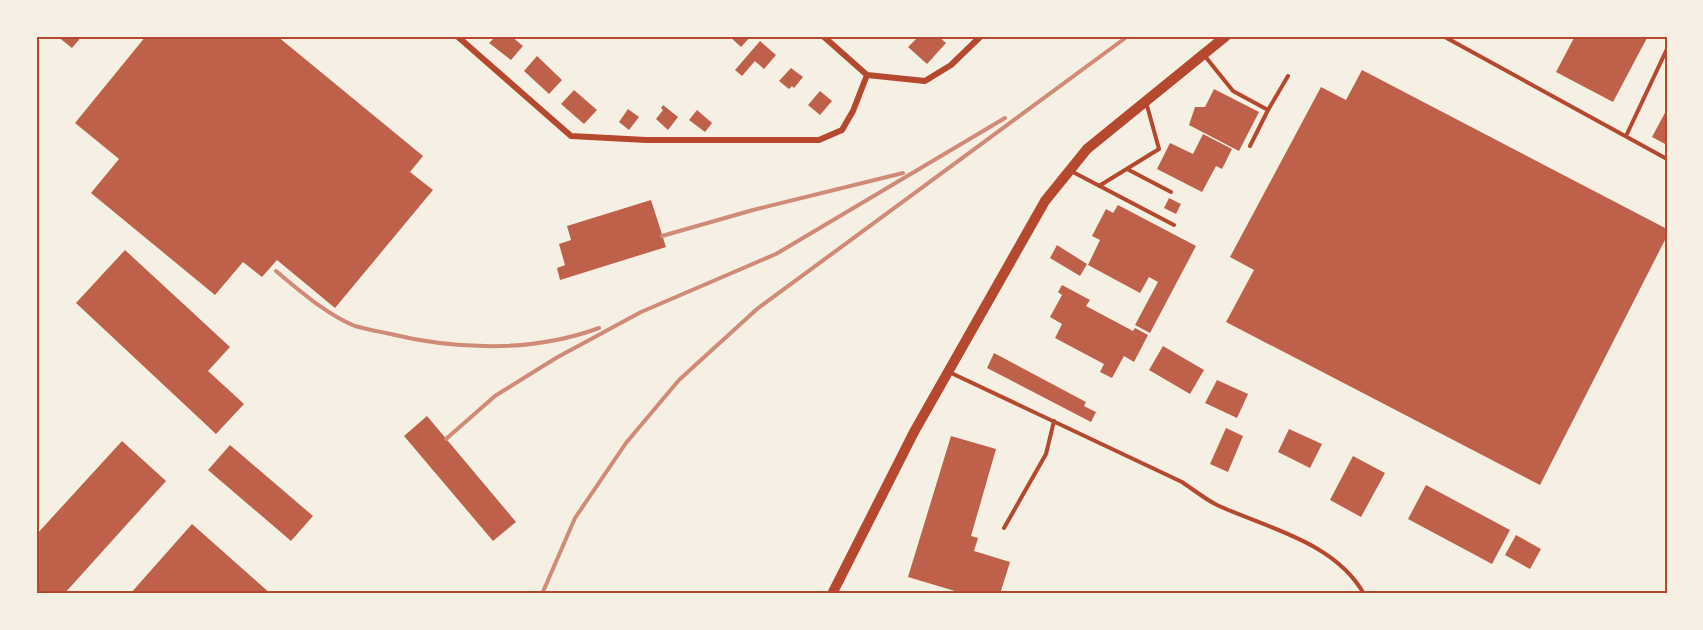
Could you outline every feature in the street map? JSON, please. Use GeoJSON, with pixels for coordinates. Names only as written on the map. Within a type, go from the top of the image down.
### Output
{"type":"FeatureCollection","features":[{"type":"Feature","properties":{"kind":"street"},"geometry":{"type":"LineString","coordinates":[[457,36],[571,136],[646,140],[819,140],[842,130],[853,111],[867,75]]}},
{"type":"Feature","properties":{"kind":"street"},"geometry":{"type":"LineString","coordinates":[[823,36],[867,75],[925,81],[951,65],[981,36]]}},
{"type":"Feature","properties":{"kind":"street"},"geometry":{"type":"LineString","coordinates":[[832,594],[914,432],[1045,201],[1087,149],[1226,36]]}},
{"type":"Feature","properties":{"kind":"lane"},"geometry":{"type":"LineString","coordinates":[[1443,36],[1667,159]]}},
{"type":"Feature","properties":{"kind":"lane"},"geometry":{"type":"LineString","coordinates":[[1626,136],[1667,49]]}},
{"type":"Feature","properties":{"kind":"lane"},"geometry":{"type":"LineString","coordinates":[[1204,54],[1233,91],[1268,110]]}},
{"type":"Feature","properties":{"kind":"lane"},"geometry":{"type":"LineString","coordinates":[[1250,146],[1288,76]]}},
{"type":"Feature","properties":{"kind":"lane"},"geometry":{"type":"LineString","coordinates":[[1099,186],[1159,149],[1146,102]]}},
{"type":"Feature","properties":{"kind":"lane"},"geometry":{"type":"LineString","coordinates":[[1126,169],[1171,192]]}},
{"type":"Feature","properties":{"kind":"lane"},"geometry":{"type":"LineString","coordinates":[[1070,171],[1174,225]]}},
{"type":"Feature","properties":{"kind":"lane"},"geometry":{"type":"LineString","coordinates":[[948,371],[1182,482],[1215,504],[1307,541],[1356,580],[1364,594]]}},
{"type":"Feature","properties":{"kind":"lane"},"geometry":{"type":"LineString","coordinates":[[1004,528],[1046,454],[1054,421]]}},
{"type":"Feature","properties":{"kind":"building"},"geometry":{"type":"Polygon","coordinates":[[[57,36],[82,36],[72,48],[57,36]]]}},
{"type":"Feature","properties":{"kind":"building"},"geometry":{"type":"Polygon","coordinates":[[[146,36],[277,36],[423,156],[410,172],[433,190],[335,308],[277,260],[262,277],[243,262],[215,295],[91,193],[119,159],[75,123],[146,36]]]}},
{"type":"Feature","properties":{"kind":"building"},"geometry":{"type":"Polygon","coordinates":[[[492,36],[511,36],[523,46],[511,60],[489,43],[494,38],[492,36]]]}},
{"type":"Feature","properties":{"kind":"building"},"geometry":{"type":"Polygon","coordinates":[[[729,36],[751,36],[741,47],[729,36]]]}},
{"type":"Feature","properties":{"kind":"building"},"geometry":{"type":"Polygon","coordinates":[[[919,36],[938,36],[946,43],[927,64],[908,47],[919,36]]]}},
{"type":"Feature","properties":{"kind":"building"},"geometry":{"type":"Polygon","coordinates":[[[1575,36],[1648,36],[1613,102],[1556,72],[1575,36]]]}},
{"type":"Feature","properties":{"kind":"building"},"geometry":{"type":"Polygon","coordinates":[[[760,41],[776,55],[764,69],[755,61],[742,76],[735,70],[760,41]]]}},
{"type":"Feature","properties":{"kind":"building"},"geometry":{"type":"Polygon","coordinates":[[[537,56],[562,80],[549,94],[524,71],[537,56]]]}},
{"type":"Feature","properties":{"kind":"building"},"geometry":{"type":"Polygon","coordinates":[[[791,68],[803,77],[794,88],[792,86],[789,89],[779,81],[791,68]]]}},
{"type":"Feature","properties":{"kind":"building"},"geometry":{"type":"Polygon","coordinates":[[[1362,70],[1667,229],[1667,236],[1540,485],[1226,322],[1254,270],[1230,257],[1321,87],[1346,100],[1362,70]]]}},
{"type":"Feature","properties":{"kind":"building"},"geometry":{"type":"Polygon","coordinates":[[[1214,89],[1259,112],[1239,151],[1189,125],[1195,107],[1205,107],[1214,89]]]}},
{"type":"Feature","properties":{"kind":"building"},"geometry":{"type":"Polygon","coordinates":[[[574,90],[597,110],[584,124],[561,104],[574,90]]]}},
{"type":"Feature","properties":{"kind":"building"},"geometry":{"type":"Polygon","coordinates":[[[820,91],[832,101],[820,115],[808,105],[820,91]]]}},
{"type":"Feature","properties":{"kind":"building"},"geometry":{"type":"Polygon","coordinates":[[[663,105],[678,117],[668,130],[656,119],[663,110],[661,108],[663,105]]]}},
{"type":"Feature","properties":{"kind":"building"},"geometry":{"type":"Polygon","coordinates":[[[628,109],[639,117],[629,130],[619,122],[628,109]]]}},
{"type":"Feature","properties":{"kind":"building"},"geometry":{"type":"Polygon","coordinates":[[[1667,109],[1667,145],[1652,137],[1667,109]]]}},
{"type":"Feature","properties":{"kind":"building"},"geometry":{"type":"Polygon","coordinates":[[[697,110],[712,123],[705,132],[689,120],[697,110]]]}},
{"type":"Feature","properties":{"kind":"building"},"geometry":{"type":"Polygon","coordinates":[[[1203,134],[1232,149],[1222,169],[1216,166],[1202,192],[1157,169],[1170,143],[1193,154],[1203,134]]]}},
{"type":"Feature","properties":{"kind":"building"},"geometry":{"type":"Polygon","coordinates":[[[1169,198],[1181,204],[1176,214],[1164,208],[1169,198]]]}},
{"type":"Feature","properties":{"kind":"building"},"geometry":{"type":"Polygon","coordinates":[[[651,200],[666,247],[560,280],[557,268],[565,265],[559,244],[571,240],[567,226],[651,200]]]}},
{"type":"Feature","properties":{"kind":"building"},"geometry":{"type":"Polygon","coordinates":[[[1118,205],[1196,246],[1150,333],[1135,325],[1158,282],[1149,277],[1140,293],[1088,265],[1100,240],[1092,236],[1106,209],[1113,213],[1118,205]]]}},
{"type":"Feature","properties":{"kind":"building"},"geometry":{"type":"Polygon","coordinates":[[[1057,245],[1087,264],[1080,276],[1050,258],[1057,245]]]}},
{"type":"Feature","properties":{"kind":"building"},"geometry":{"type":"Polygon","coordinates":[[[125,250],[230,347],[208,371],[244,404],[216,434],[76,303],[125,250]]]}},
{"type":"Feature","properties":{"kind":"building"},"geometry":{"type":"Polygon","coordinates":[[[1062,285],[1090,300],[1086,306],[1133,331],[1135,328],[1148,335],[1134,362],[1124,356],[1112,378],[1100,372],[1104,364],[1055,338],[1062,324],[1050,317],[1062,295],[1058,292],[1062,285]]]}},
{"type":"Feature","properties":{"kind":"building"},"geometry":{"type":"Polygon","coordinates":[[[1163,346],[1204,370],[1190,394],[1149,370],[1163,346]]]}},
{"type":"Feature","properties":{"kind":"building"},"geometry":{"type":"Polygon","coordinates":[[[994,353],[1086,402],[1084,406],[1096,412],[1091,422],[987,368],[994,353]]]}},
{"type":"Feature","properties":{"kind":"building"},"geometry":{"type":"Polygon","coordinates":[[[1217,380],[1248,394],[1237,418],[1205,403],[1217,380]]]}},
{"type":"Feature","properties":{"kind":"building"},"geometry":{"type":"Polygon","coordinates":[[[427,416],[516,522],[493,541],[404,436],[427,416]]]}},
{"type":"Feature","properties":{"kind":"building"},"geometry":{"type":"Polygon","coordinates":[[[1226,428],[1243,436],[1228,472],[1210,464],[1226,428]]]}},
{"type":"Feature","properties":{"kind":"building"},"geometry":{"type":"Polygon","coordinates":[[[1289,429],[1322,444],[1310,468],[1278,452],[1289,429]]]}},
{"type":"Feature","properties":{"kind":"building"},"geometry":{"type":"Polygon","coordinates":[[[951,436],[996,449],[971,536],[978,538],[974,551],[1010,562],[1000,594],[965,594],[908,577],[951,436]]]}},
{"type":"Feature","properties":{"kind":"building"},"geometry":{"type":"Polygon","coordinates":[[[122,441],[166,481],[64,594],[36,594],[36,535],[122,441]]]}},
{"type":"Feature","properties":{"kind":"building"},"geometry":{"type":"Polygon","coordinates":[[[230,445],[313,516],[291,541],[208,470],[230,445]]]}},
{"type":"Feature","properties":{"kind":"building"},"geometry":{"type":"Polygon","coordinates":[[[1353,456],[1385,473],[1361,517],[1330,500],[1353,456]]]}},
{"type":"Feature","properties":{"kind":"building"},"geometry":{"type":"Polygon","coordinates":[[[1426,485],[1510,530],[1492,564],[1408,519],[1426,485]]]}},
{"type":"Feature","properties":{"kind":"building"},"geometry":{"type":"Polygon","coordinates":[[[192,524],[271,594],[130,594],[192,524]]]}},
{"type":"Feature","properties":{"kind":"building"},"geometry":{"type":"Polygon","coordinates":[[[1516,535],[1541,549],[1530,569],[1505,555],[1516,535]]]}},
{"type":"Feature","properties":{"kind":"railway"},"geometry":{"type":"LineString","coordinates":[[542,594],[575,518],[626,443],[679,380],[757,309],[1128,36]]}},
{"type":"Feature","properties":{"kind":"railway"},"geometry":{"type":"LineString","coordinates":[[446,439],[495,396],[556,358],[641,312],[776,254],[1005,118]]}},
{"type":"Feature","properties":{"kind":"railway"},"geometry":{"type":"LineString","coordinates":[[662,236],[753,210],[903,173]]}},
{"type":"Feature","properties":{"kind":"railway"},"geometry":{"type":"LineString","coordinates":[[276,271],[344,321],[355,326],[412,339],[466,345],[520,345],[547,342],[599,328]]}}]}
